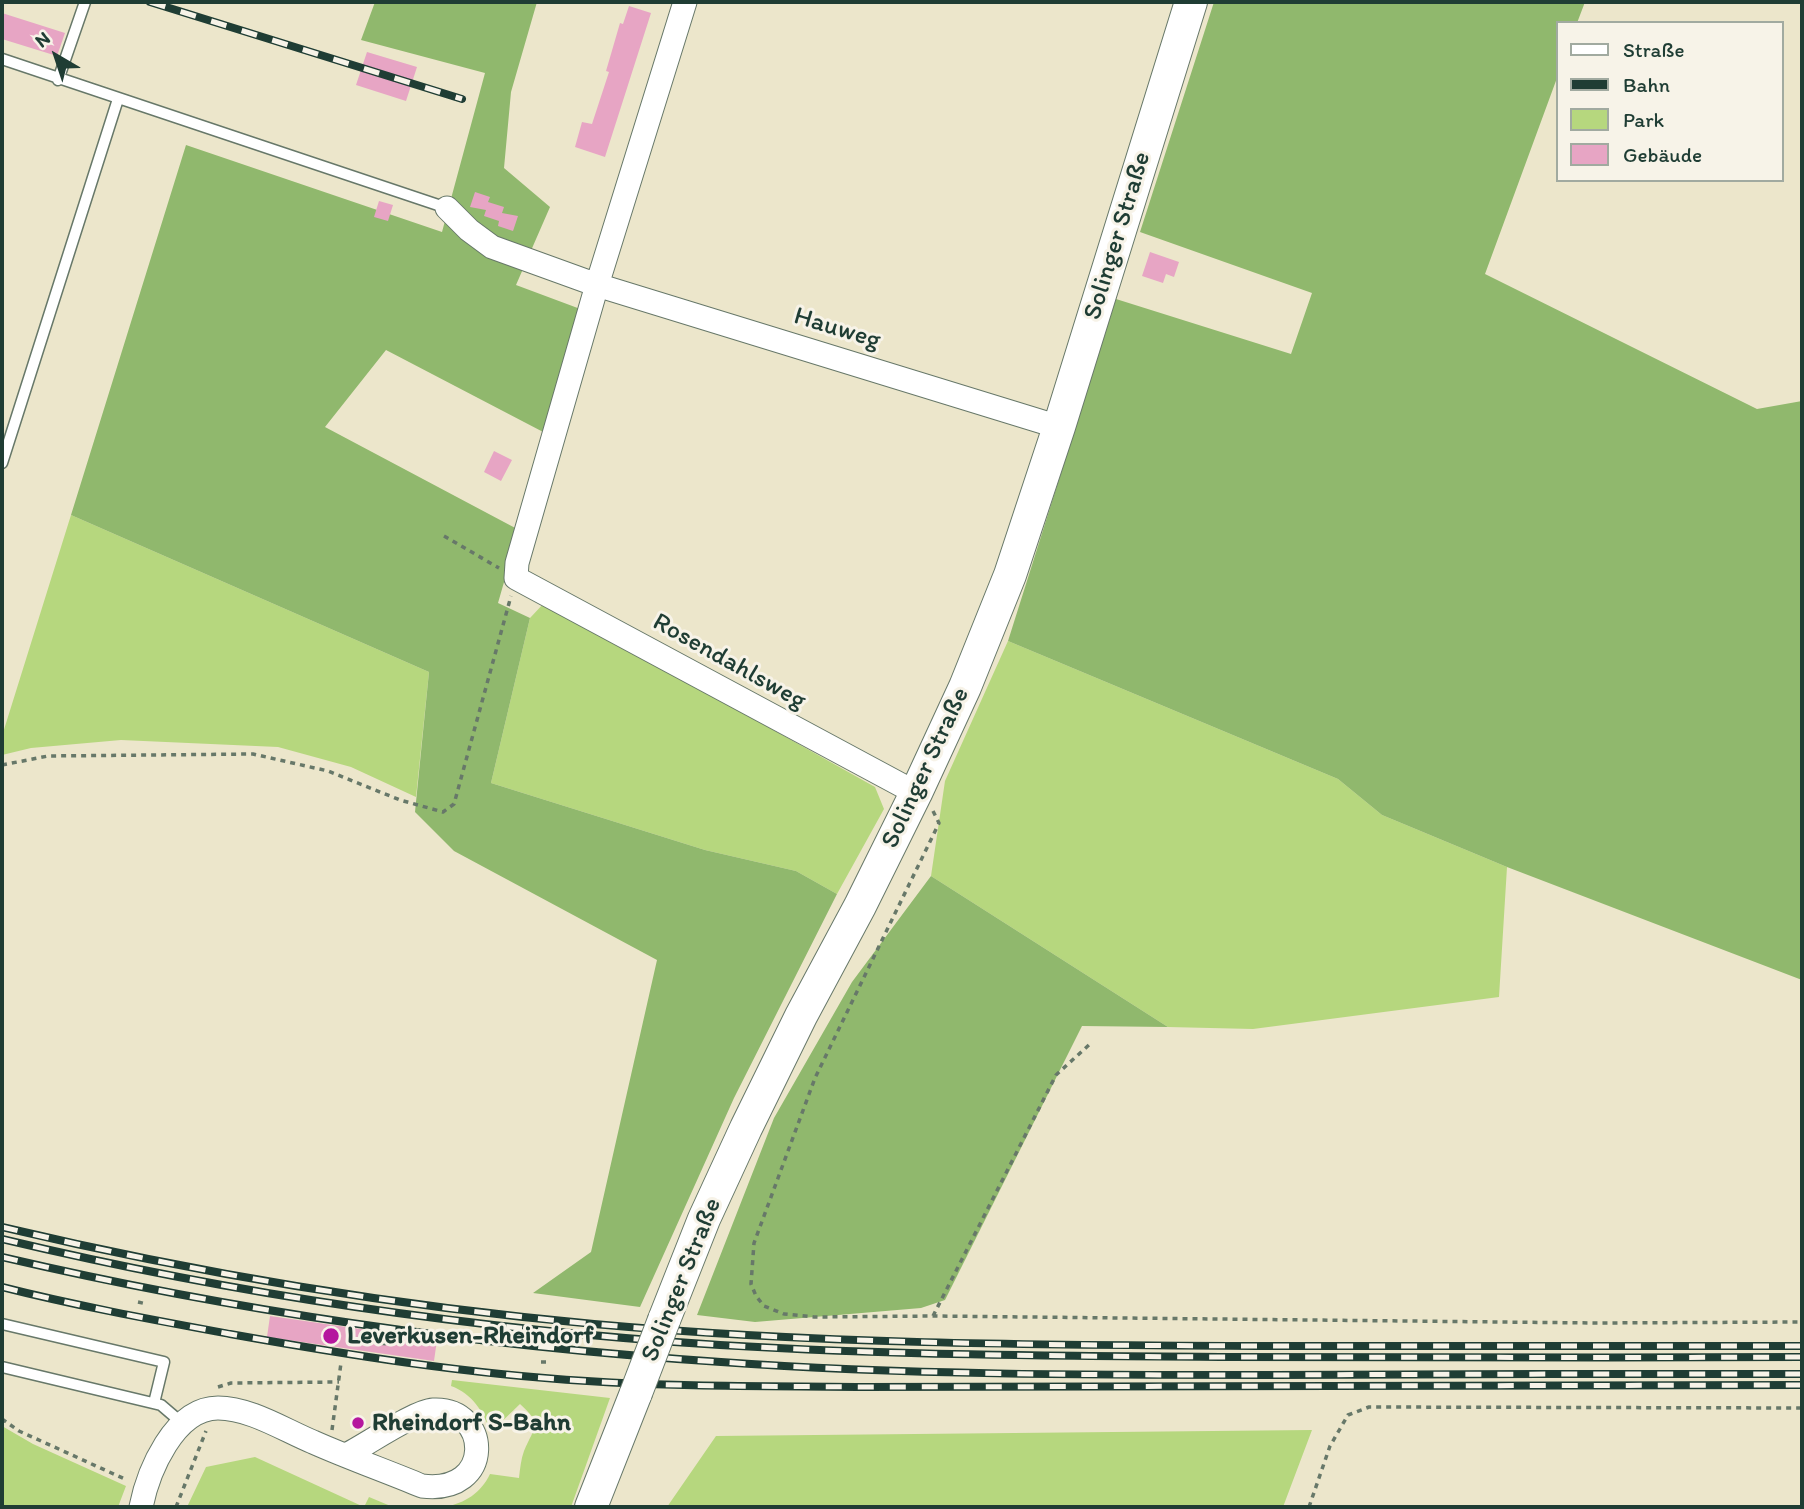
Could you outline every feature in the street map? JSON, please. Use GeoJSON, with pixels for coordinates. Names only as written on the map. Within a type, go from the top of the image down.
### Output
{"type":"FeatureCollection","features":[{"type":"Feature","properties":{"kind":"main road","name":"Solinger Straße"},"geometry":{"type":"LineString","coordinates":[[591,1507],[704,1219],[801,1016],[916,793],[965,687],[1010,575],[1059,427],[1191,2]]}},
{"type":"Feature","properties":{"kind":"street"},"geometry":{"type":"LineString","coordinates":[[516,578],[517,563],[597,285],[685,2]]}},
{"type":"Feature","properties":{"kind":"street","name":"Hauweg"},"geometry":{"type":"LineString","coordinates":[[447,208],[469,230],[492,247],[597,285],[1059,427]]}},
{"type":"Feature","properties":{"kind":"street","name":"Rosendahlsweg"},"geometry":{"type":"LineString","coordinates":[[516,578],[916,793]]}},
{"type":"Feature","properties":{"kind":"street"},"geometry":{"type":"LineString","coordinates":[[143,1498],[168,1439],[182,1423],[199,1413],[216,1408],[245,1413],[346,1455],[422,1486],[437,1488],[451,1485],[468,1474],[477,1460],[478,1445],[473,1432],[462,1419],[447,1412],[431,1410],[413,1417],[346,1455]]}},
{"type":"Feature","properties":{"kind":"lane"},"geometry":{"type":"LineString","coordinates":[[58,80],[85,2]]}},
{"type":"Feature","properties":{"kind":"lane"},"geometry":{"type":"LineString","coordinates":[[2,59],[58,80],[447,208]]}},
{"type":"Feature","properties":{"kind":"lane"},"geometry":{"type":"LineString","coordinates":[[2,463],[118,99]]}},
{"type":"Feature","properties":{"kind":"lane"},"geometry":{"type":"LineString","coordinates":[[2,1324],[164,1363],[154,1403]]}},
{"type":"Feature","properties":{"kind":"lane"},"geometry":{"type":"LineString","coordinates":[[2,1367],[154,1403],[182,1423]]}},
{"type":"Feature","properties":{"kind":"path"},"geometry":{"type":"LineString","coordinates":[[2,765],[48,756],[253,754],[328,771],[400,800],[443,812],[454,804],[516,578],[444,536]]}},
{"type":"Feature","properties":{"kind":"path"},"geometry":{"type":"LineString","coordinates":[[1802,607],[1802,626]]}},
{"type":"Feature","properties":{"kind":"path"},"geometry":{"type":"LineString","coordinates":[[916,793],[930,805],[939,823],[815,1078],[754,1243],[751,1284],[755,1296],[764,1306],[784,1314],[814,1317],[1802,1322]]}},
{"type":"Feature","properties":{"kind":"path"},"geometry":{"type":"LineString","coordinates":[[933,1316],[1056,1075],[1090,1044]]}},
{"type":"Feature","properties":{"kind":"path"},"geometry":{"type":"LineString","coordinates":[[138,1302],[147,1304]]}},
{"type":"Feature","properties":{"kind":"path"},"geometry":{"type":"LineString","coordinates":[[371,1342],[387,1344]]}},
{"type":"Feature","properties":{"kind":"path"},"geometry":{"type":"LineString","coordinates":[[541,1362],[548,1362]]}},
{"type":"Feature","properties":{"kind":"path"},"geometry":{"type":"LineString","coordinates":[[335,1413],[341,1363]]}},
{"type":"Feature","properties":{"kind":"path"},"geometry":{"type":"LineString","coordinates":[[176,1507],[216,1408],[218,1386],[230,1383],[339,1382]]}},
{"type":"Feature","properties":{"kind":"path"},"geometry":{"type":"LineString","coordinates":[[1310,1507],[1331,1446],[1348,1415],[1369,1407],[1802,1408]]}},
{"type":"Feature","properties":{"kind":"path"},"geometry":{"type":"LineString","coordinates":[[2,1419],[19,1431],[143,1498]]}},
{"type":"Feature","properties":{"kind":"path"},"geometry":{"type":"LineString","coordinates":[[332,1430],[340,1429]]}},
{"type":"Feature","properties":{"kind":"green space"},"geometry":{"type":"Polygon","coordinates":[[[375,2],[537,2],[511,92],[504,168],[550,207],[516,285],[583,310],[547,434],[386,350],[325,427],[519,530],[498,603],[530,618],[491,783],[705,850],[796,871],[837,894],[734,1098],[640,1307],[533,1293],[591,1252],[657,960],[454,851],[415,812],[429,672],[71,515],[186,145],[442,232],[485,73],[361,40],[375,2]]]}},
{"type":"Feature","properties":{"kind":"green space"},"geometry":{"type":"Polygon","coordinates":[[[1214,2],[1585,2],[1578,21],[1556,21],[1556,81],[1485,274],[1757,409],[1802,401],[1802,980],[1507,867],[1382,815],[1338,779],[1008,641],[1116,299],[1291,354],[1312,293],[1140,232],[1214,2]]]}},
{"type":"Feature","properties":{"kind":"green space"},"geometry":{"type":"Polygon","coordinates":[[[71,515],[429,672],[416,797],[351,767],[278,747],[121,740],[31,748],[2,755],[2,736],[71,515]]]}},
{"type":"Feature","properties":{"kind":"green space"},"geometry":{"type":"Polygon","coordinates":[[[545,602],[875,787],[884,809],[837,894],[796,871],[705,850],[491,783],[530,618],[545,602]]]}},
{"type":"Feature","properties":{"kind":"green space"},"geometry":{"type":"Polygon","coordinates":[[[1008,641],[1338,779],[1382,815],[1507,867],[1499,997],[1253,1029],[1168,1027],[931,876],[945,781],[1008,641]]]}},
{"type":"Feature","properties":{"kind":"green space"},"geometry":{"type":"Polygon","coordinates":[[[931,876],[1168,1027],[1082,1026],[945,1300],[921,1308],[755,1322],[697,1315],[774,1118],[852,982],[931,876]]]}},
{"type":"Feature","properties":{"kind":"green space"},"geometry":{"type":"Polygon","coordinates":[[[452,1380],[610,1398],[571,1507],[445,1507],[472,1496],[490,1474],[519,1478],[523,1454],[535,1426],[532,1417],[520,1404],[491,1432],[476,1404],[459,1389],[451,1386],[452,1380]]]}},
{"type":"Feature","properties":{"kind":"green space"},"geometry":{"type":"Polygon","coordinates":[[[2,1426],[33,1444],[126,1486],[118,1507],[2,1507],[2,1426]]]}},
{"type":"Feature","properties":{"kind":"green space"},"geometry":{"type":"Polygon","coordinates":[[[1312,1430],[1283,1507],[667,1507],[716,1436],[1312,1430]]]}},
{"type":"Feature","properties":{"kind":"green space"},"geometry":{"type":"Polygon","coordinates":[[[255,1457],[364,1507],[187,1507],[206,1467],[255,1457]]]}},
{"type":"Feature","properties":{"kind":"green space"},"geometry":{"type":"Polygon","coordinates":[[[369,1497],[393,1507],[364,1507],[369,1497]]]}},
{"type":"Feature","properties":{"kind":"building"},"geometry":{"type":"Polygon","coordinates":[[[629,6],[651,13],[605,157],[575,147],[582,122],[592,124],[609,72],[606,71],[620,23],[623,24],[629,6]]]}},
{"type":"Feature","properties":{"kind":"building"},"geometry":{"type":"Polygon","coordinates":[[[2,13],[65,33],[57,56],[2,39],[2,13]]]}},
{"type":"Feature","properties":{"kind":"building"},"geometry":{"type":"Polygon","coordinates":[[[367,52],[417,67],[406,101],[356,85],[367,52]]]}},
{"type":"Feature","properties":{"kind":"building"},"geometry":{"type":"Polygon","coordinates":[[[475,192],[490,197],[488,202],[504,207],[502,213],[518,216],[513,231],[498,226],[499,221],[484,216],[486,210],[470,207],[475,192]]]}},
{"type":"Feature","properties":{"kind":"building"},"geometry":{"type":"Polygon","coordinates":[[[379,201],[393,205],[388,221],[374,217],[379,201]]]}},
{"type":"Feature","properties":{"kind":"building"},"geometry":{"type":"Polygon","coordinates":[[[1150,252],[1179,262],[1174,277],[1166,274],[1163,283],[1142,276],[1150,252]]]}},
{"type":"Feature","properties":{"kind":"building"},"geometry":{"type":"Polygon","coordinates":[[[494,451],[512,460],[501,481],[484,472],[494,451]]]}},
{"type":"Feature","properties":{"kind":"building"},"geometry":{"type":"Polygon","coordinates":[[[270,1316],[437,1340],[434,1361],[267,1337],[270,1316]]]}},
{"type":"Feature","properties":{"kind":"railway"},"geometry":{"type":"LineString","coordinates":[[150,2],[462,99]]}},
{"type":"Feature","properties":{"kind":"railway"},"geometry":{"type":"LineString","coordinates":[[2,1227],[148,1259],[370,1298],[519,1317],[677,1331],[1008,1344],[1802,1346]]}},
{"type":"Feature","properties":{"kind":"railway"},"geometry":{"type":"LineString","coordinates":[[2,1239],[179,1277],[359,1307],[539,1330],[720,1345],[908,1353],[1095,1356],[1802,1357]]}},
{"type":"Feature","properties":{"kind":"railway"},"geometry":{"type":"LineString","coordinates":[[2,1257],[180,1294],[359,1324],[539,1347],[721,1362],[859,1370],[1067,1374],[1802,1374]]}},
{"type":"Feature","properties":{"kind":"railway"},"geometry":{"type":"LineString","coordinates":[[2,1287],[144,1318],[363,1356],[497,1374],[621,1383],[862,1387],[1802,1385]]}},
{"type":"Feature","properties":{"kind":"place","name":"Leverkusen-Rheindorf"},"geometry":{"type":"Point","coordinates":[331,1336]}},
{"type":"Feature","properties":{"kind":"place","name":"Rheindorf S-Bahn"},"geometry":{"type":"Point","coordinates":[358,1423]}}]}
